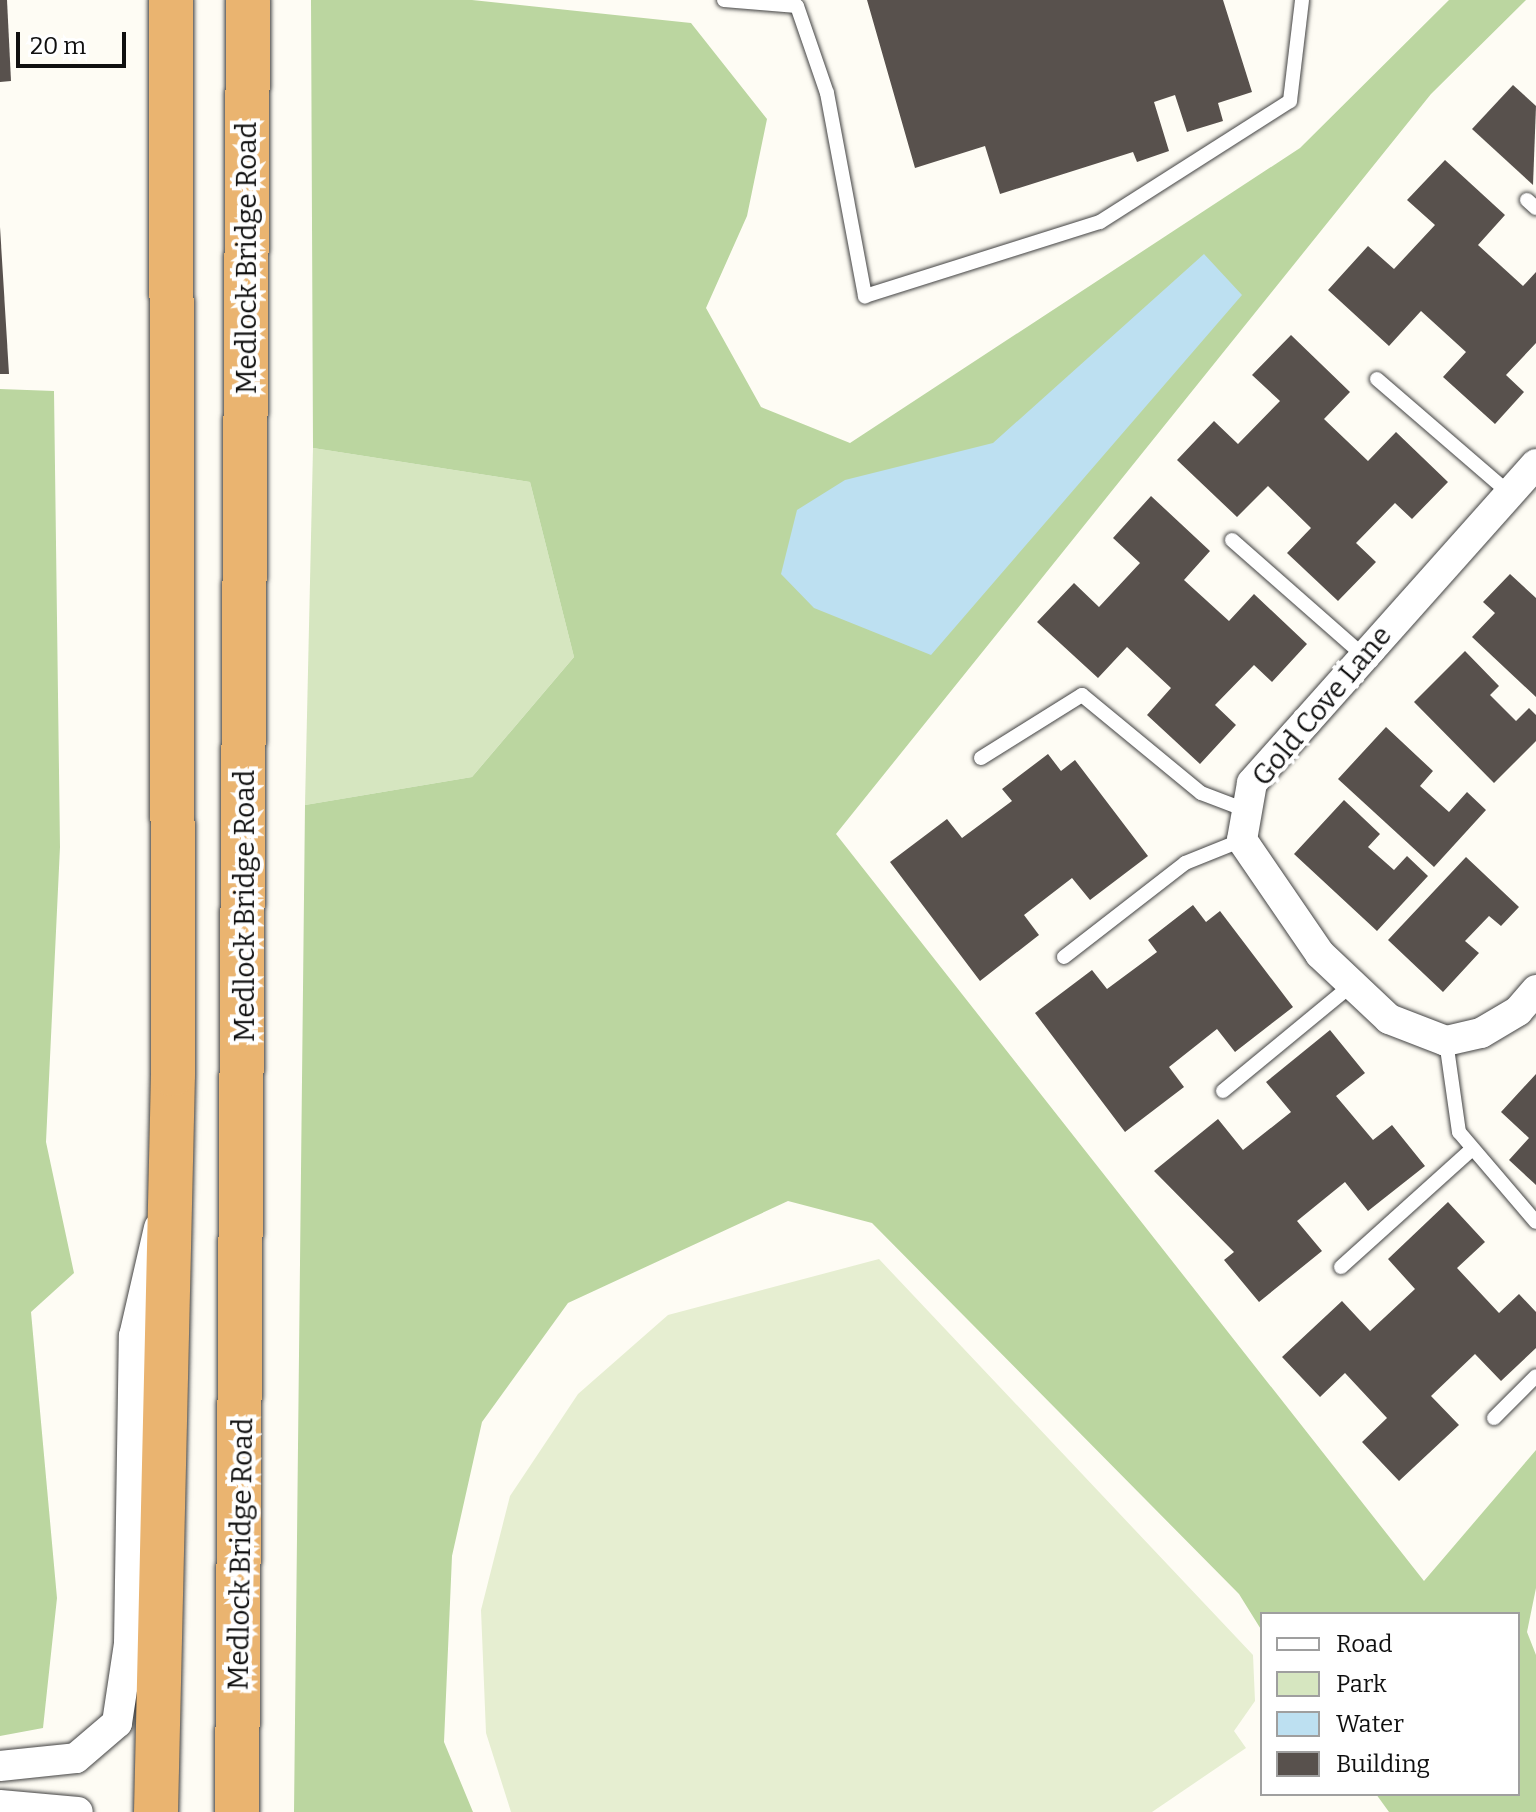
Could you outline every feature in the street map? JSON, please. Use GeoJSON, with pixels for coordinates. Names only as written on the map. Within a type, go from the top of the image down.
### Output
{"type":"FeatureCollection","features":[{"type":"Feature","properties":{"kind":"highway"},"geometry":{"type":"LineString","coordinates":[[156,1812],[171,1195],[171,0]]}},
{"type":"Feature","properties":{"kind":"highway","name":"Medlock Bridge Road"},"geometry":{"type":"LineString","coordinates":[[237,1812],[248,0]]}},
{"type":"Feature","properties":{"kind":"street","name":"Gold Cove Lane"},"geometry":{"type":"LineString","coordinates":[[1242,840],[1243,809],[1252,783],[1536,464]]}},
{"type":"Feature","properties":{"kind":"street"},"geometry":{"type":"LineString","coordinates":[[1242,840],[1348,988],[1389,1019],[1446,1041],[1481,1033],[1536,990]]}},
{"type":"Feature","properties":{"kind":"street"},"geometry":{"type":"LineString","coordinates":[[0,1766],[76,1758],[117,1723],[129,1644],[134,1336],[143,1274],[171,1195]]}},
{"type":"Feature","properties":{"kind":"street"},"geometry":{"type":"LineString","coordinates":[[0,1805],[78,1812]]}},
{"type":"Feature","properties":{"kind":"lane"},"geometry":{"type":"LineString","coordinates":[[724,0],[797,6],[827,93],[865,296],[1100,222],[1290,101],[1302,0]]}},
{"type":"Feature","properties":{"kind":"lane"},"geometry":{"type":"LineString","coordinates":[[1377,379],[1509,493]]}},
{"type":"Feature","properties":{"kind":"lane"},"geometry":{"type":"LineString","coordinates":[[1232,540],[1363,655]]}},
{"type":"Feature","properties":{"kind":"lane"},"geometry":{"type":"LineString","coordinates":[[981,758],[1082,695],[1201,793],[1243,809]]}},
{"type":"Feature","properties":{"kind":"lane"},"geometry":{"type":"LineString","coordinates":[[1064,957],[1185,863],[1242,840]]}},
{"type":"Feature","properties":{"kind":"lane"},"geometry":{"type":"LineString","coordinates":[[1223,1091],[1348,988]]}},
{"type":"Feature","properties":{"kind":"lane"},"geometry":{"type":"LineString","coordinates":[[1446,1041],[1459,1132],[1471,1150],[1536,1222]]}},
{"type":"Feature","properties":{"kind":"lane"},"geometry":{"type":"LineString","coordinates":[[1341,1267],[1471,1150]]}},
{"type":"Feature","properties":{"kind":"lane"},"geometry":{"type":"LineString","coordinates":[[1494,1418],[1536,1376]]}},
{"type":"Feature","properties":{"kind":"green space"},"geometry":{"type":"Polygon","coordinates":[[[311,0],[472,0],[691,23],[767,119],[747,216],[706,308],[761,407],[850,443],[1300,148],[1449,0],[1526,0],[1431,94],[836,834],[1424,1581],[1536,1450],[1536,1588],[1527,1632],[1536,1655],[1536,1812],[1389,1812],[1377,1796],[1520,1796],[1520,1612],[1260,1612],[1260,1628],[1239,1594],[872,1223],[788,1201],[568,1303],[482,1422],[452,1556],[444,1742],[473,1812],[294,1812],[305,805],[472,777],[574,657],[530,482],[313,448],[311,0]]]}},
{"type":"Feature","properties":{"kind":"green space"},"geometry":{"type":"Polygon","coordinates":[[[0,389],[54,391],[60,847],[46,1142],[74,1273],[31,1312],[57,1598],[43,1728],[0,1736],[0,389]]]}},
{"type":"Feature","properties":{"kind":"green space"},"geometry":{"type":"Polygon","coordinates":[[[313,448],[530,482],[574,657],[472,777],[305,805],[313,448]]]}},
{"type":"Feature","properties":{"kind":"green space"},"geometry":{"type":"Polygon","coordinates":[[[879,1259],[1253,1655],[1255,1701],[1234,1731],[1246,1748],[1152,1812],[511,1812],[486,1733],[481,1610],[510,1496],[578,1394],[668,1315],[879,1259]]]}},
{"type":"Feature","properties":{"kind":"water"},"geometry":{"type":"Polygon","coordinates":[[[1204,254],[1242,295],[931,655],[814,608],[781,574],[797,510],[845,480],[993,443],[1204,254]]]}},
{"type":"Feature","properties":{"kind":"building"},"geometry":{"type":"Polygon","coordinates":[[[0,0],[7,0],[11,81],[0,82],[0,0]]]}},
{"type":"Feature","properties":{"kind":"building"},"geometry":{"type":"Polygon","coordinates":[[[867,0],[1223,0],[1252,92],[1218,103],[1223,121],[1187,132],[1175,95],[1154,102],[1169,151],[1137,162],[1133,152],[1000,194],[985,146],[915,168],[867,0]]]}},
{"type":"Feature","properties":{"kind":"building"},"geometry":{"type":"Polygon","coordinates":[[[1513,85],[1536,106],[1533,185],[1472,129],[1513,85]]]}},
{"type":"Feature","properties":{"kind":"building"},"geometry":{"type":"Polygon","coordinates":[[[1445,160],[1505,215],[1478,245],[1523,286],[1536,272],[1536,343],[1506,375],[1524,392],[1495,424],[1443,377],[1466,352],[1421,311],[1389,346],[1328,290],[1368,246],[1394,269],[1435,225],[1407,200],[1445,160]]]}},
{"type":"Feature","properties":{"kind":"building"},"geometry":{"type":"Polygon","coordinates":[[[0,227],[9,374],[0,374],[0,227]]]}},
{"type":"Feature","properties":{"kind":"building"},"geometry":{"type":"Polygon","coordinates":[[[1291,335],[1350,392],[1324,419],[1368,461],[1396,432],[1448,482],[1412,519],[1395,503],[1356,543],[1376,562],[1338,601],[1287,553],[1311,528],[1268,486],[1237,517],[1177,460],[1214,421],[1238,444],[1280,401],[1252,375],[1291,335]]]}},
{"type":"Feature","properties":{"kind":"building"},"geometry":{"type":"Polygon","coordinates":[[[1151,496],[1210,551],[1184,580],[1229,621],[1254,594],[1307,644],[1272,682],[1254,665],[1215,705],[1236,725],[1200,764],[1147,715],[1171,688],[1127,647],[1098,678],[1037,622],[1074,583],[1099,607],[1140,563],[1113,538],[1151,496]]]}},
{"type":"Feature","properties":{"kind":"building"},"geometry":{"type":"Polygon","coordinates":[[[1510,574],[1536,598],[1536,697],[1472,637],[1495,613],[1483,602],[1510,574]]]}},
{"type":"Feature","properties":{"kind":"building"},"geometry":{"type":"Polygon","coordinates":[[[1465,651],[1499,686],[1490,695],[1516,721],[1529,708],[1536,715],[1536,741],[1494,783],[1414,702],[1465,651]]]}},
{"type":"Feature","properties":{"kind":"building"},"geometry":{"type":"Polygon","coordinates":[[[1386,727],[1433,771],[1420,786],[1449,812],[1467,792],[1486,810],[1434,867],[1338,779],[1386,727]]]}},
{"type":"Feature","properties":{"kind":"building"},"geometry":{"type":"Polygon","coordinates":[[[1048,754],[1061,771],[1075,760],[1148,856],[1090,900],[1072,878],[1024,915],[1039,935],[980,981],[890,862],[947,819],[962,838],[1012,801],[1002,789],[1048,754]]]}},
{"type":"Feature","properties":{"kind":"building"},"geometry":{"type":"Polygon","coordinates":[[[1344,800],[1380,834],[1368,847],[1394,870],[1407,856],[1428,876],[1377,931],[1294,854],[1344,800]]]}},
{"type":"Feature","properties":{"kind":"building"},"geometry":{"type":"Polygon","coordinates":[[[1466,857],[1519,907],[1501,926],[1489,916],[1465,941],[1479,953],[1443,992],[1388,940],[1466,857]]]}},
{"type":"Feature","properties":{"kind":"building"},"geometry":{"type":"Polygon","coordinates":[[[1193,905],[1206,922],[1220,911],[1293,1007],[1235,1052],[1217,1029],[1169,1067],[1184,1087],[1125,1132],[1035,1013],[1092,970],[1107,989],[1157,952],[1148,940],[1193,905]]]}},
{"type":"Feature","properties":{"kind":"building"},"geometry":{"type":"Polygon","coordinates":[[[1330,1030],[1365,1073],[1336,1096],[1373,1140],[1392,1125],[1425,1166],[1368,1211],[1345,1182],[1297,1221],[1322,1251],[1259,1302],[1224,1260],[1234,1252],[1154,1171],[1218,1119],[1243,1150],[1291,1112],[1266,1082],[1330,1030]]]}},
{"type":"Feature","properties":{"kind":"building"},"geometry":{"type":"Polygon","coordinates":[[[1536,1074],[1536,1185],[1509,1160],[1529,1138],[1501,1112],[1536,1074]]]}},
{"type":"Feature","properties":{"kind":"building"},"geometry":{"type":"Polygon","coordinates":[[[1448,1202],[1485,1242],[1457,1268],[1499,1313],[1519,1294],[1536,1312],[1536,1348],[1501,1381],[1475,1354],[1431,1396],[1459,1425],[1399,1481],[1362,1442],[1387,1418],[1345,1373],[1320,1397],[1282,1357],[1342,1301],[1370,1331],[1415,1289],[1388,1259],[1448,1202]]]}}]}
